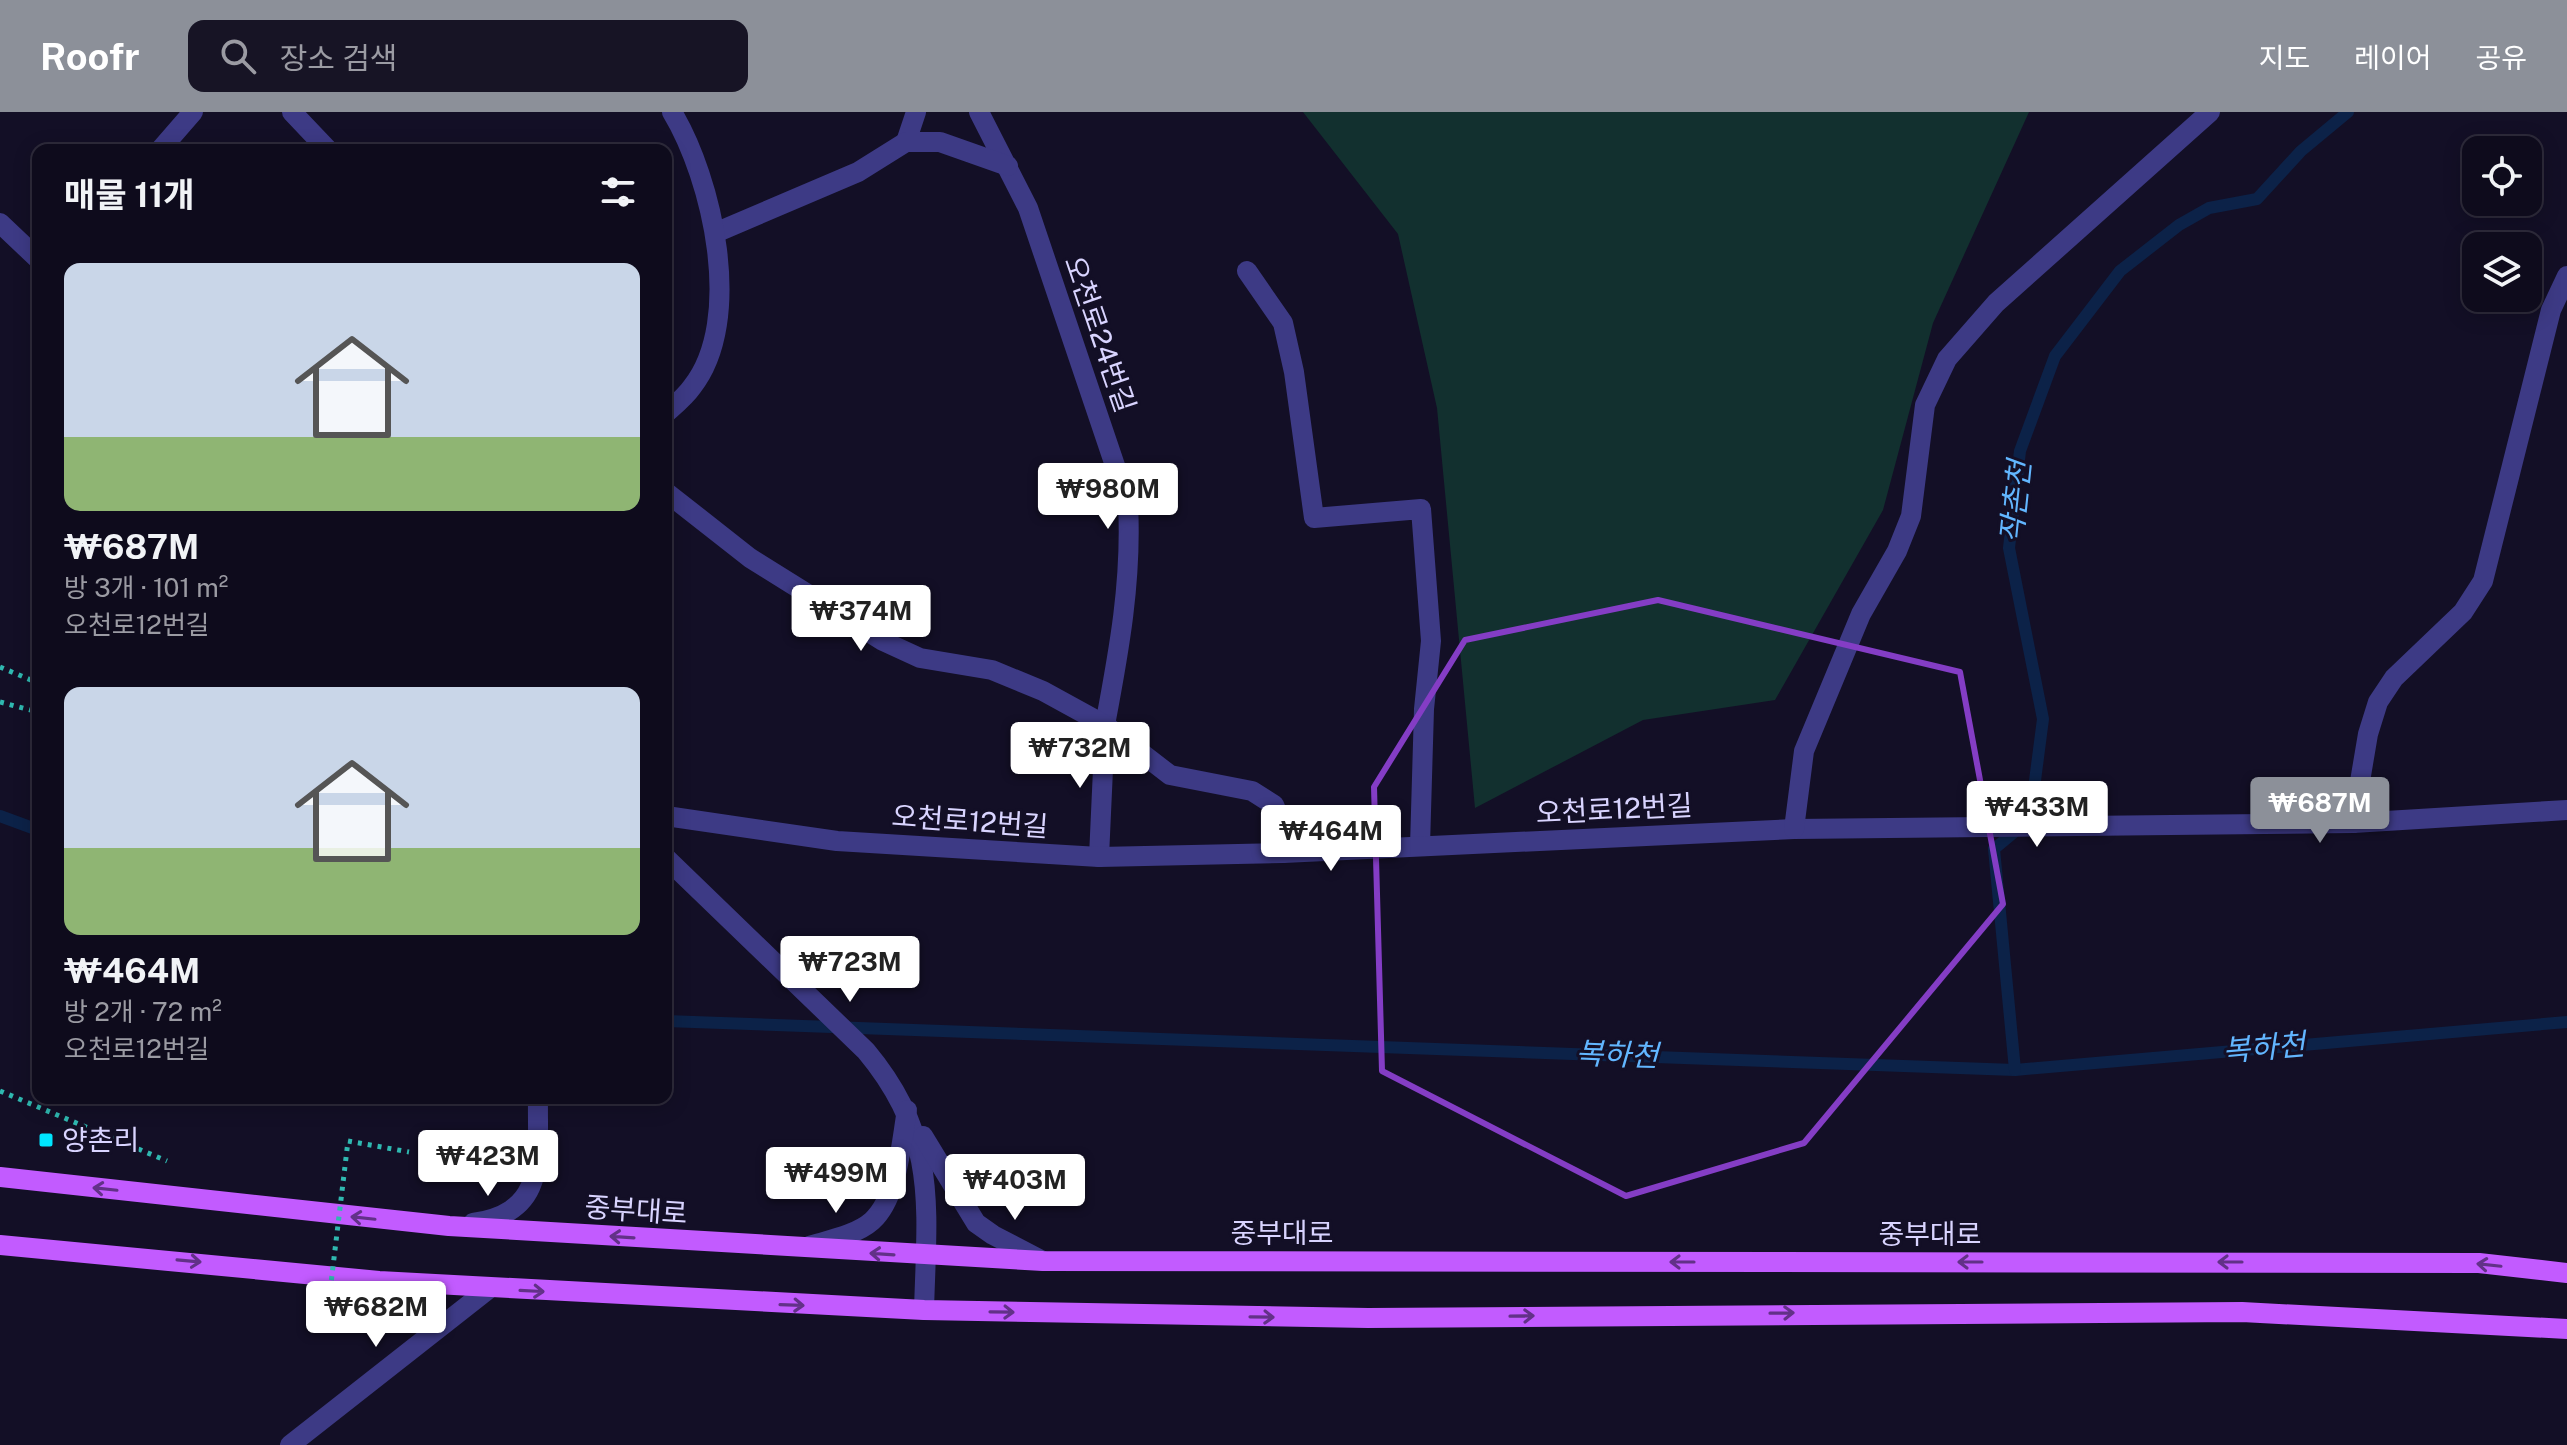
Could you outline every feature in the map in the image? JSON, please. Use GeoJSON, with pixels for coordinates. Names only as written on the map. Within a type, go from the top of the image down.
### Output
{"type":"FeatureCollection","features":[{"type":"Feature","properties":{"kind":"main road","name":"중부대로"},"geometry":{"type":"LineString","coordinates":[[0,1177],[449,1226],[926,1257],[1043,1261],[2464,1263],[2567,1273]]}},
{"type":"Feature","properties":{"kind":"main road"},"geometry":{"type":"LineString","coordinates":[[0,1245],[490,1288],[924,1310],[1368,1318],[2242,1312],[2567,1329]]}},
{"type":"Feature","properties":{"kind":"street"},"geometry":{"type":"LineString","coordinates":[[165,144],[193,112]]}},
{"type":"Feature","properties":{"kind":"street"},"geometry":{"type":"LineString","coordinates":[[292,112],[322,144]]}},
{"type":"Feature","properties":{"kind":"street"},"geometry":{"type":"LineString","coordinates":[[672,112],[697,165],[715,233],[719,306],[711,349],[693,386],[672,407]]}},
{"type":"Feature","properties":{"kind":"street"},"geometry":{"type":"LineString","coordinates":[[906,142],[916,112]]}},
{"type":"Feature","properties":{"kind":"street","name":"오천로24번길"},"geometry":{"type":"LineString","coordinates":[[979,112],[1028,208],[1128,504],[1131,554],[1126,611],[1105,725],[1099,857]]}},
{"type":"Feature","properties":{"kind":"street"},"geometry":{"type":"LineString","coordinates":[[1794,829],[1804,751],[1861,614],[1897,551],[1911,516],[1925,405],[1947,359],[1996,303],[2210,112]]}},
{"type":"Feature","properties":{"kind":"street"},"geometry":{"type":"LineString","coordinates":[[715,233],[858,172],[906,142],[940,142],[1008,166]]}},
{"type":"Feature","properties":{"kind":"street"},"geometry":{"type":"LineString","coordinates":[[0,223],[32,253]]}},
{"type":"Feature","properties":{"kind":"street"},"geometry":{"type":"LineString","coordinates":[[1247,271],[1283,323],[1294,372],[1314,518],[1421,509],[1431,641],[1424,709],[1420,846]]}},
{"type":"Feature","properties":{"kind":"street"},"geometry":{"type":"LineString","coordinates":[[2353,823],[2368,734],[2378,702],[2394,678],[2463,612],[2483,581],[2551,310],[2567,276]]}},
{"type":"Feature","properties":{"kind":"street"},"geometry":{"type":"LineString","coordinates":[[672,497],[750,558],[883,641],[920,658],[992,670],[1043,691],[1105,725],[1170,775],[1252,791],[1274,805],[1282,824],[1283,853]]}},
{"type":"Feature","properties":{"kind":"street","name":"오천로12번길"},"geometry":{"type":"LineString","coordinates":[[672,817],[837,841],[1099,857],[1283,853],[1794,829],[2353,823],[2567,810]]}},
{"type":"Feature","properties":{"kind":"street"},"geometry":{"type":"LineString","coordinates":[[672,864],[866,1051],[887,1076],[976,1223],[1043,1261]]}},
{"type":"Feature","properties":{"kind":"street"},"geometry":{"type":"LineString","coordinates":[[449,1226],[497,1219],[517,1207],[537,1174],[538,1104]]}},
{"type":"Feature","properties":{"kind":"street"},"geometry":{"type":"LineString","coordinates":[[801,1248],[845,1235],[870,1223],[886,1204],[907,1110]]}},
{"type":"Feature","properties":{"kind":"street"},"geometry":{"type":"LineString","coordinates":[[907,1110],[918,1138],[927,1205],[924,1310]]}},
{"type":"Feature","properties":{"kind":"street"},"geometry":{"type":"LineString","coordinates":[[290,1445],[490,1288]]}},
{"type":"Feature","properties":{"kind":"path"},"geometry":{"type":"LineString","coordinates":[[0,667],[32,680]]}},
{"type":"Feature","properties":{"kind":"path"},"geometry":{"type":"LineString","coordinates":[[0,702],[32,710]]}},
{"type":"Feature","properties":{"kind":"path"},"geometry":{"type":"LineString","coordinates":[[0,1091],[176,1164]]}},
{"type":"Feature","properties":{"kind":"path"},"geometry":{"type":"LineString","coordinates":[[329,1300],[348,1141],[409,1152]]}},
{"type":"Feature","properties":{"kind":"highlighted area"},"geometry":{"type":"Polygon","coordinates":[[[1658,600],[1960,672],[2003,904],[1804,1143],[1626,1196],[1382,1071],[1374,787],[1465,640],[1658,600]]]}},
{"type":"Feature","properties":{"kind":"green space"},"geometry":{"type":"Polygon","coordinates":[[[1303,112],[2029,112],[1933,323],[1883,510],[1775,700],[1643,720],[1475,808],[1437,408],[1398,234],[1303,112]]]}},
{"type":"Feature","properties":{"kind":"waterway","name":"작촌천"},"geometry":{"type":"LineString","coordinates":[[2015,1070],[1994,849],[2030,819],[2043,719],[2009,548],[2020,451],[2055,356],[2120,271],[2179,225],[2209,208],[2257,199],[2301,151],[2348,112]]}},
{"type":"Feature","properties":{"kind":"waterway","name":"복하천"},"geometry":{"type":"LineString","coordinates":[[0,816],[32,828]]}},
{"type":"Feature","properties":{"kind":"waterway","name":"복하천"},"geometry":{"type":"LineString","coordinates":[[672,1021],[2015,1070],[2567,1022]]}},
{"type":"Feature","properties":{"kind":"place","name":"양촌리"},"geometry":{"type":"Point","coordinates":[46,1140]}}]}
